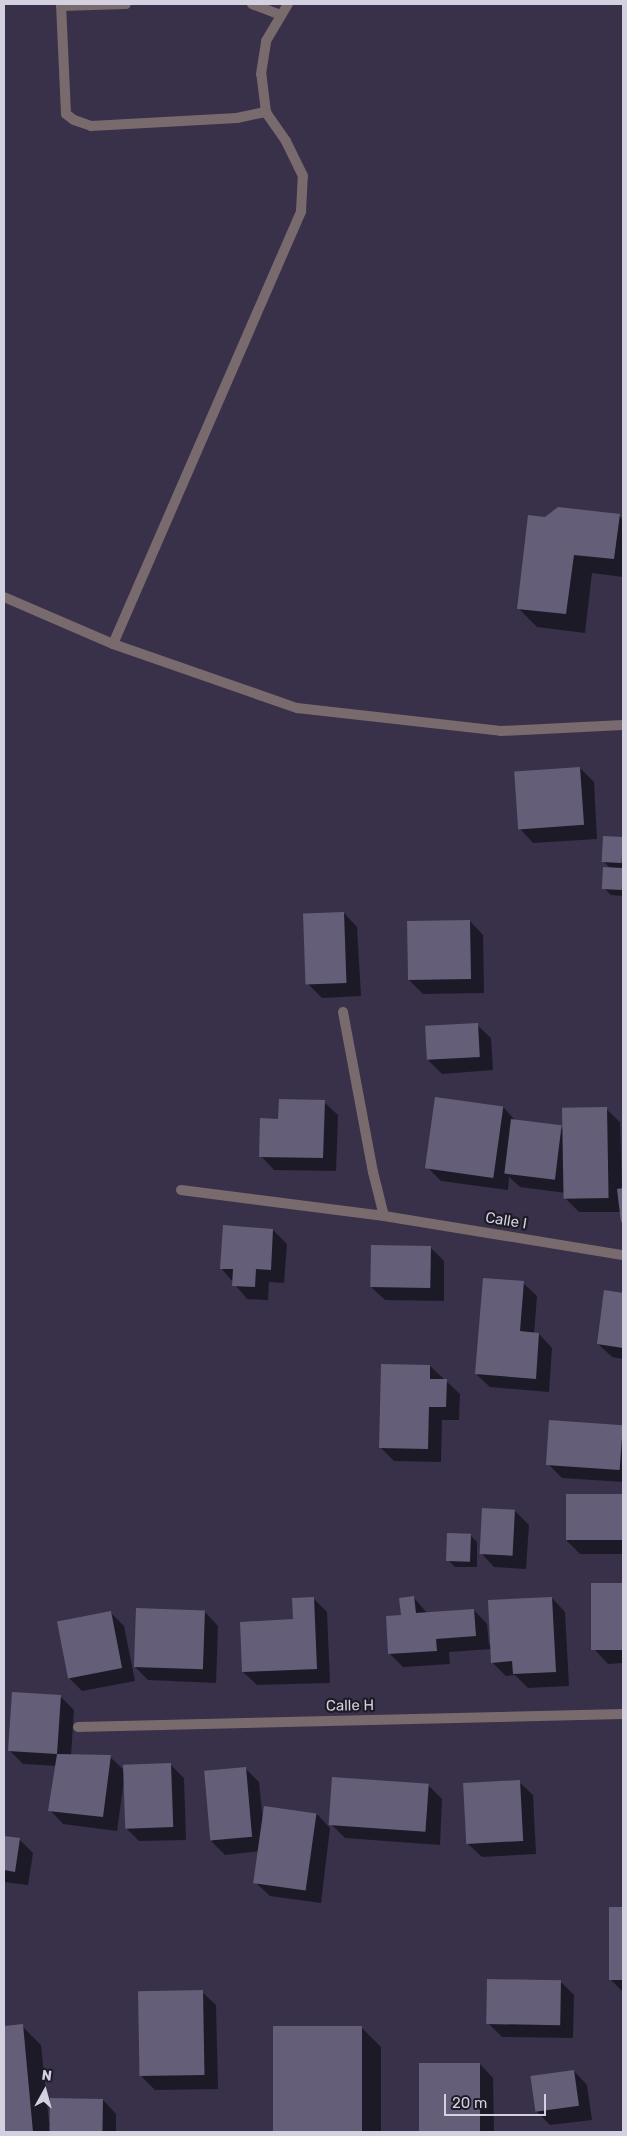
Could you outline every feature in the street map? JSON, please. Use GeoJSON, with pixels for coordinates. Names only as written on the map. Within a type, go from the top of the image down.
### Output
{"type":"FeatureCollection","features":[{"type":"Feature","properties":{"kind":"street"},"geometry":{"type":"LineString","coordinates":[[126,4],[61,5],[66,114],[74,120],[91,126],[238,118],[266,112]]}},
{"type":"Feature","properties":{"kind":"street"},"geometry":{"type":"LineString","coordinates":[[252,4],[281,15]]}},
{"type":"Feature","properties":{"kind":"street"},"geometry":{"type":"LineString","coordinates":[[113,644],[301,211],[303,176],[286,141],[266,112],[262,74],[266,41],[288,4]]}},
{"type":"Feature","properties":{"kind":"street"},"geometry":{"type":"LineString","coordinates":[[4,596],[113,644],[297,708],[502,732],[623,724]]}},
{"type":"Feature","properties":{"kind":"street"},"geometry":{"type":"LineString","coordinates":[[343,1012],[373,1172],[384,1216]]}},
{"type":"Feature","properties":{"kind":"street","name":"Calle I"},"geometry":{"type":"LineString","coordinates":[[181,1190],[384,1216],[623,1255]]}},
{"type":"Feature","properties":{"kind":"street","name":"Calle H"},"geometry":{"type":"LineString","coordinates":[[78,1727],[623,1714]]}},
{"type":"Feature","properties":{"kind":"building"},"geometry":{"type":"Polygon","coordinates":[[[558,507],[620,514],[614,559],[574,555],[566,614],[517,609],[528,515],[545,517],[558,507]]]}},
{"type":"Feature","properties":{"kind":"building"},"geometry":{"type":"Polygon","coordinates":[[[580,767],[584,825],[518,829],[514,772],[580,767]]]}},
{"type":"Feature","properties":{"kind":"building"},"geometry":{"type":"Polygon","coordinates":[[[603,836],[623,837],[622,863],[602,862],[603,836]]]}},
{"type":"Feature","properties":{"kind":"building"},"geometry":{"type":"Polygon","coordinates":[[[603,867],[623,868],[622,890],[602,889],[603,867]]]}},
{"type":"Feature","properties":{"kind":"building"},"geometry":{"type":"Polygon","coordinates":[[[344,912],[346,983],[306,984],[303,913],[344,912]]]}},
{"type":"Feature","properties":{"kind":"building"},"geometry":{"type":"Polygon","coordinates":[[[470,920],[471,979],[408,980],[407,921],[470,920]]]}},
{"type":"Feature","properties":{"kind":"building"},"geometry":{"type":"Polygon","coordinates":[[[478,1023],[480,1057],[427,1060],[425,1026],[478,1023]]]}},
{"type":"Feature","properties":{"kind":"building"},"geometry":{"type":"Polygon","coordinates":[[[435,1097],[503,1107],[493,1178],[425,1168],[435,1097]]]}},
{"type":"Feature","properties":{"kind":"building"},"geometry":{"type":"Polygon","coordinates":[[[279,1099],[325,1100],[323,1158],[259,1157],[260,1118],[278,1119],[279,1099]]]}},
{"type":"Feature","properties":{"kind":"building"},"geometry":{"type":"Polygon","coordinates":[[[607,1107],[609,1198],[564,1199],[562,1108],[607,1107]]]}},
{"type":"Feature","properties":{"kind":"building"},"geometry":{"type":"Polygon","coordinates":[[[511,1119],[562,1125],[555,1180],[504,1174],[511,1119]]]}},
{"type":"Feature","properties":{"kind":"building"},"geometry":{"type":"Polygon","coordinates":[[[623,1188],[623,1222],[621,1222],[617,1189],[623,1188]]]}},
{"type":"Feature","properties":{"kind":"building"},"geometry":{"type":"Polygon","coordinates":[[[223,1225],[273,1229],[271,1270],[256,1269],[255,1287],[232,1286],[233,1269],[220,1269],[223,1225]]]}},
{"type":"Feature","properties":{"kind":"building"},"geometry":{"type":"Polygon","coordinates":[[[371,1245],[431,1246],[430,1288],[370,1287],[371,1245]]]}},
{"type":"Feature","properties":{"kind":"building"},"geometry":{"type":"Polygon","coordinates":[[[483,1278],[524,1281],[520,1331],[539,1333],[536,1379],[475,1374],[483,1278]]]}},
{"type":"Feature","properties":{"kind":"building"},"geometry":{"type":"Polygon","coordinates":[[[604,1290],[623,1293],[623,1348],[597,1344],[604,1290]]]}},
{"type":"Feature","properties":{"kind":"building"},"geometry":{"type":"Polygon","coordinates":[[[381,1364],[430,1365],[430,1379],[447,1379],[446,1407],[429,1407],[428,1449],[379,1448],[381,1364]]]}},
{"type":"Feature","properties":{"kind":"building"},"geometry":{"type":"Polygon","coordinates":[[[549,1420],[623,1425],[620,1470],[546,1465],[549,1420]]]}},
{"type":"Feature","properties":{"kind":"building"},"geometry":{"type":"Polygon","coordinates":[[[566,1494],[623,1494],[623,1540],[566,1540],[566,1494]]]}},
{"type":"Feature","properties":{"kind":"building"},"geometry":{"type":"Polygon","coordinates":[[[482,1508],[515,1510],[513,1556],[480,1554],[482,1508]]]}},
{"type":"Feature","properties":{"kind":"building"},"geometry":{"type":"Polygon","coordinates":[[[447,1533],[471,1534],[470,1562],[446,1561],[447,1533]]]}},
{"type":"Feature","properties":{"kind":"building"},"geometry":{"type":"Polygon","coordinates":[[[591,1583],[623,1583],[623,1650],[591,1650],[591,1583]]]}},
{"type":"Feature","properties":{"kind":"building"},"geometry":{"type":"Polygon","coordinates":[[[414,1596],[416,1613],[474,1609],[476,1636],[436,1639],[437,1651],[388,1654],[386,1616],[401,1615],[399,1598],[414,1596]]]}},
{"type":"Feature","properties":{"kind":"building"},"geometry":{"type":"Polygon","coordinates":[[[314,1597],[317,1669],[242,1672],[240,1622],[293,1619],[292,1598],[314,1597]]]}},
{"type":"Feature","properties":{"kind":"building"},"geometry":{"type":"Polygon","coordinates":[[[552,1597],[556,1672],[513,1674],[512,1661],[491,1663],[488,1600],[552,1597]]]}},
{"type":"Feature","properties":{"kind":"building"},"geometry":{"type":"Polygon","coordinates":[[[136,1608],[205,1610],[203,1669],[134,1667],[136,1608]]]}},
{"type":"Feature","properties":{"kind":"building"},"geometry":{"type":"Polygon","coordinates":[[[111,1611],[122,1668],[68,1678],[57,1621],[111,1611]]]}},
{"type":"Feature","properties":{"kind":"building"},"geometry":{"type":"Polygon","coordinates":[[[12,1692],[61,1695],[57,1754],[8,1751],[12,1692]]]}},
{"type":"Feature","properties":{"kind":"building"},"geometry":{"type":"Polygon","coordinates":[[[57,1754],[111,1755],[103,1817],[48,1811],[57,1754]]]}},
{"type":"Feature","properties":{"kind":"building"},"geometry":{"type":"Polygon","coordinates":[[[171,1763],[173,1827],[125,1829],[123,1765],[171,1763]]]}},
{"type":"Feature","properties":{"kind":"building"},"geometry":{"type":"Polygon","coordinates":[[[246,1767],[252,1837],[210,1840],[204,1771],[246,1767]]]}},
{"type":"Feature","properties":{"kind":"building"},"geometry":{"type":"Polygon","coordinates":[[[332,1777],[429,1784],[425,1832],[329,1825],[332,1777]]]}},
{"type":"Feature","properties":{"kind":"building"},"geometry":{"type":"Polygon","coordinates":[[[520,1780],[523,1841],[466,1844],[463,1783],[520,1780]]]}},
{"type":"Feature","properties":{"kind":"building"},"geometry":{"type":"Polygon","coordinates":[[[264,1806],[316,1813],[306,1891],[253,1883],[264,1806]]]}},
{"type":"Feature","properties":{"kind":"building"},"geometry":{"type":"Polygon","coordinates":[[[4,1836],[20,1838],[15,1872],[4,1870],[4,1836]]]}},
{"type":"Feature","properties":{"kind":"building"},"geometry":{"type":"Polygon","coordinates":[[[609,1907],[623,1907],[623,1980],[609,1980],[609,1907]]]}},
{"type":"Feature","properties":{"kind":"building"},"geometry":{"type":"Polygon","coordinates":[[[487,1979],[561,1980],[560,2025],[486,2024],[487,1979]]]}},
{"type":"Feature","properties":{"kind":"building"},"geometry":{"type":"Polygon","coordinates":[[[203,1990],[204,2075],[139,2076],[138,1991],[203,1990]]]}},
{"type":"Feature","properties":{"kind":"building"},"geometry":{"type":"Polygon","coordinates":[[[23,2024],[33,2132],[4,2132],[4,2026],[23,2024]]]}},
{"type":"Feature","properties":{"kind":"building"},"geometry":{"type":"Polygon","coordinates":[[[273,2026],[362,2026],[362,2132],[273,2132],[273,2026]]]}},
{"type":"Feature","properties":{"kind":"building"},"geometry":{"type":"Polygon","coordinates":[[[419,2063],[480,2063],[480,2132],[419,2132],[419,2063]]]}},
{"type":"Feature","properties":{"kind":"building"},"geometry":{"type":"Polygon","coordinates":[[[574,2070],[579,2106],[535,2112],[530,2076],[574,2070]]]}},
{"type":"Feature","properties":{"kind":"building"},"geometry":{"type":"Polygon","coordinates":[[[50,2098],[103,2099],[102,2132],[49,2132],[50,2098]]]}}]}
